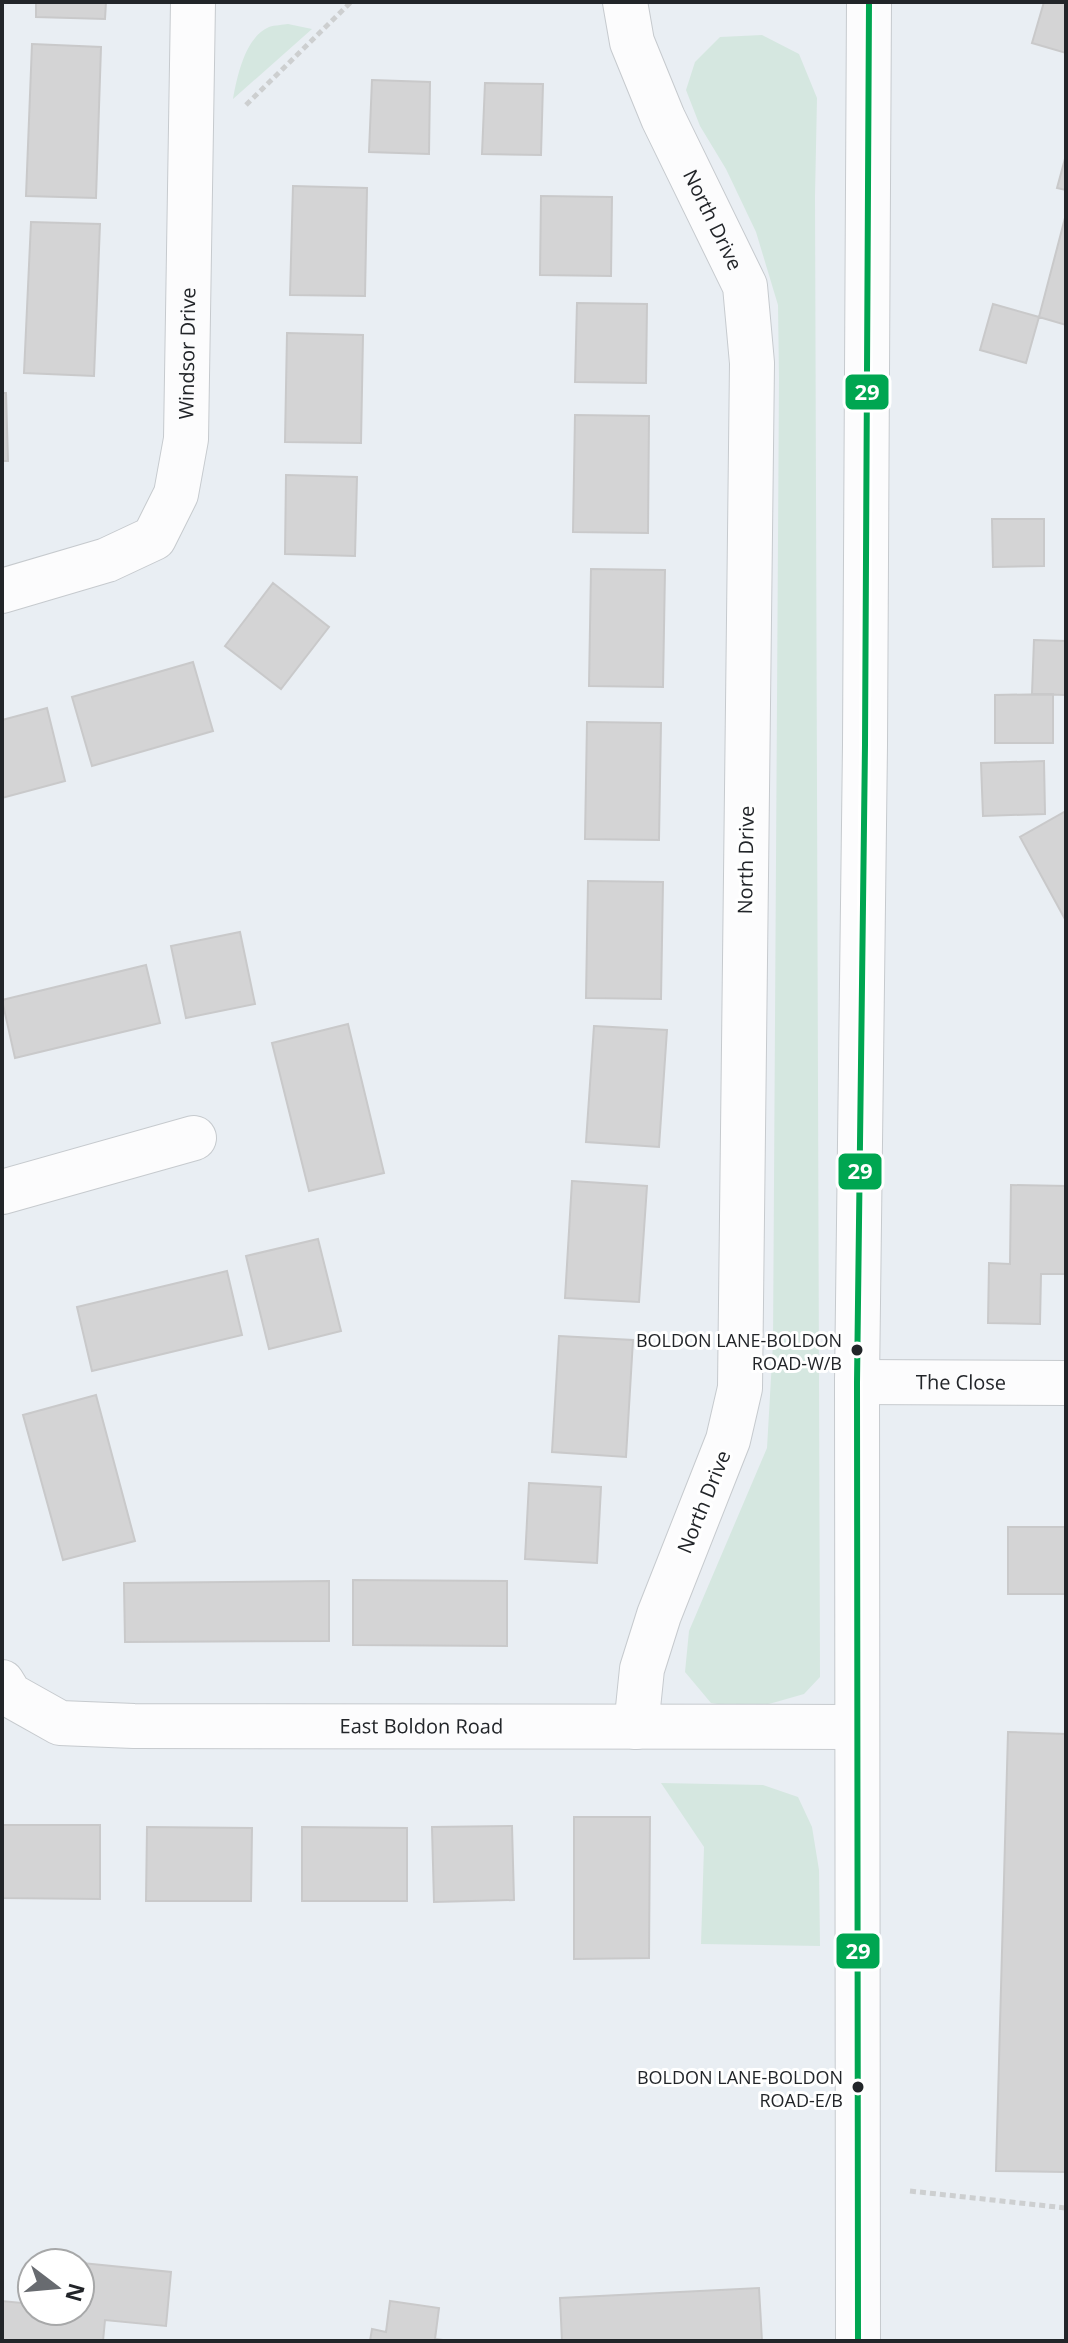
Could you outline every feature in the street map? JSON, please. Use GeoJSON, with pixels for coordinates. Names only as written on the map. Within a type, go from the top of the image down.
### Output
{"type":"FeatureCollection","features":[{"type":"Feature","properties":{"kind":"street","name":"Windsor Drive"},"geometry":{"type":"LineString","coordinates":[[2,591],[107,560],[154,538],[176,494],[186,439],[193,2]]}},
{"type":"Feature","properties":{"kind":"street","name":"North Drive"},"geometry":{"type":"LineString","coordinates":[[625,2],[632,42],[663,118],[745,286],[752,363],[740,1388],[728,1440],[659,1615],[642,1669],[636,1727]]}},
{"type":"Feature","properties":{"kind":"street"},"geometry":{"type":"LineString","coordinates":[[858,2341],[857,1382],[865,745],[869,2]]}},
{"type":"Feature","properties":{"kind":"street"},"geometry":{"type":"LineString","coordinates":[[2,1192],[194,1138]]}},
{"type":"Feature","properties":{"kind":"street","name":"The Close"},"geometry":{"type":"LineString","coordinates":[[857,1382],[1066,1383]]}},
{"type":"Feature","properties":{"kind":"street","name":"East Boldon Road"},"geometry":{"type":"LineString","coordinates":[[2,1682],[10,1695],[60,1723],[134,1726],[856,1727]]}},
{"type":"Feature","properties":{"kind":"path"},"geometry":{"type":"LineString","coordinates":[[191,159],[351,2]]}},
{"type":"Feature","properties":{"kind":"path"},"geometry":{"type":"LineString","coordinates":[[858,2185],[1066,2208]]}},
{"type":"Feature","properties":{"kind":"shaded area"},"geometry":{"type":"Polygon","coordinates":[[[288,24],[312,29],[233,99],[244,58],[254,39],[269,27],[288,24]]]}},
{"type":"Feature","properties":{"kind":"shaded area"},"geometry":{"type":"Polygon","coordinates":[[[762,35],[799,54],[817,98],[820,1677],[804,1694],[751,1709],[711,1703],[685,1672],[689,1631],[767,1448],[773,1343],[778,305],[756,232],[726,169],[700,126],[686,90],[695,62],[720,37],[762,35]]]}},
{"type":"Feature","properties":{"kind":"shaded area"},"geometry":{"type":"Polygon","coordinates":[[[661,1783],[763,1785],[798,1797],[812,1827],[819,1870],[820,1946],[701,1944],[704,1847],[661,1783]]]}},
{"type":"Feature","properties":{"kind":"building"},"geometry":{"type":"Polygon","coordinates":[[[36,2],[106,2],[105,19],[36,17],[36,2]]]}},
{"type":"Feature","properties":{"kind":"building"},"geometry":{"type":"Polygon","coordinates":[[[1044,2],[1066,2],[1066,53],[1032,43],[1044,2]]]}},
{"type":"Feature","properties":{"kind":"building"},"geometry":{"type":"Polygon","coordinates":[[[32,44],[101,47],[96,198],[26,196],[32,44]]]}},
{"type":"Feature","properties":{"kind":"building"},"geometry":{"type":"Polygon","coordinates":[[[372,80],[430,82],[429,154],[369,152],[372,80]]]}},
{"type":"Feature","properties":{"kind":"building"},"geometry":{"type":"Polygon","coordinates":[[[485,83],[543,84],[541,155],[482,154],[485,83]]]}},
{"type":"Feature","properties":{"kind":"building"},"geometry":{"type":"Polygon","coordinates":[[[1066,155],[1066,190],[1057,188],[1066,155]]]}},
{"type":"Feature","properties":{"kind":"building"},"geometry":{"type":"Polygon","coordinates":[[[293,186],[367,188],[365,296],[290,295],[293,186]]]}},
{"type":"Feature","properties":{"kind":"building"},"geometry":{"type":"Polygon","coordinates":[[[541,196],[612,197],[611,276],[540,275],[541,196]]]}},
{"type":"Feature","properties":{"kind":"building"},"geometry":{"type":"Polygon","coordinates":[[[1066,214],[1066,325],[1039,317],[1066,214]]]}},
{"type":"Feature","properties":{"kind":"building"},"geometry":{"type":"Polygon","coordinates":[[[31,222],[100,224],[94,376],[24,373],[31,222]]]}},
{"type":"Feature","properties":{"kind":"building"},"geometry":{"type":"Polygon","coordinates":[[[577,303],[647,304],[646,383],[575,382],[577,303]]]}},
{"type":"Feature","properties":{"kind":"building"},"geometry":{"type":"Polygon","coordinates":[[[993,304],[1039,317],[1026,363],[980,350],[993,304]]]}},
{"type":"Feature","properties":{"kind":"building"},"geometry":{"type":"Polygon","coordinates":[[[287,333],[363,335],[361,443],[285,442],[287,333]]]}},
{"type":"Feature","properties":{"kind":"building"},"geometry":{"type":"Polygon","coordinates":[[[2,393],[6,393],[8,461],[2,461],[2,393]]]}},
{"type":"Feature","properties":{"kind":"building"},"geometry":{"type":"Polygon","coordinates":[[[575,415],[649,416],[648,533],[573,532],[575,415]]]}},
{"type":"Feature","properties":{"kind":"building"},"geometry":{"type":"Polygon","coordinates":[[[286,475],[357,477],[355,556],[285,554],[286,475]]]}},
{"type":"Feature","properties":{"kind":"building"},"geometry":{"type":"Polygon","coordinates":[[[992,519],[1044,519],[1044,566],[993,567],[992,519]]]}},
{"type":"Feature","properties":{"kind":"building"},"geometry":{"type":"Polygon","coordinates":[[[591,569],[665,570],[663,687],[589,686],[591,569]]]}},
{"type":"Feature","properties":{"kind":"building"},"geometry":{"type":"Polygon","coordinates":[[[273,583],[329,627],[281,689],[225,646],[273,583]]]}},
{"type":"Feature","properties":{"kind":"building"},"geometry":{"type":"Polygon","coordinates":[[[1034,640],[1066,641],[1066,695],[1032,694],[1034,640]]]}},
{"type":"Feature","properties":{"kind":"building"},"geometry":{"type":"Polygon","coordinates":[[[193,662],[213,731],[92,766],[72,697],[193,662]]]}},
{"type":"Feature","properties":{"kind":"building"},"geometry":{"type":"Polygon","coordinates":[[[1053,694],[1053,743],[995,743],[995,695],[1053,694]]]}},
{"type":"Feature","properties":{"kind":"building"},"geometry":{"type":"Polygon","coordinates":[[[47,708],[65,781],[2,798],[2,720],[47,708]]]}},
{"type":"Feature","properties":{"kind":"building"},"geometry":{"type":"Polygon","coordinates":[[[587,722],[661,723],[659,840],[585,839],[587,722]]]}},
{"type":"Feature","properties":{"kind":"building"},"geometry":{"type":"Polygon","coordinates":[[[1044,761],[1045,814],[983,816],[981,763],[1044,761]]]}},
{"type":"Feature","properties":{"kind":"building"},"geometry":{"type":"Polygon","coordinates":[[[1066,811],[1066,921],[1020,837],[1066,811]]]}},
{"type":"Feature","properties":{"kind":"building"},"geometry":{"type":"Polygon","coordinates":[[[588,881],[663,882],[661,999],[586,998],[588,881]]]}},
{"type":"Feature","properties":{"kind":"building"},"geometry":{"type":"Polygon","coordinates":[[[240,932],[255,1004],[186,1018],[171,946],[240,932]]]}},
{"type":"Feature","properties":{"kind":"building"},"geometry":{"type":"Polygon","coordinates":[[[146,965],[160,1023],[15,1058],[2,1000],[146,965]]]}},
{"type":"Feature","properties":{"kind":"building"},"geometry":{"type":"Polygon","coordinates":[[[348,1024],[384,1173],[309,1191],[272,1043],[348,1024]]]}},
{"type":"Feature","properties":{"kind":"building"},"geometry":{"type":"Polygon","coordinates":[[[594,1026],[667,1030],[659,1147],[586,1142],[594,1026]]]}},
{"type":"Feature","properties":{"kind":"building"},"geometry":{"type":"Polygon","coordinates":[[[572,1181],[647,1186],[639,1302],[565,1298],[572,1181]]]}},
{"type":"Feature","properties":{"kind":"building"},"geometry":{"type":"Polygon","coordinates":[[[1011,1185],[1066,1186],[1066,1274],[1041,1274],[1040,1324],[988,1323],[989,1263],[1010,1264],[1011,1185]]]}},
{"type":"Feature","properties":{"kind":"building"},"geometry":{"type":"Polygon","coordinates":[[[318,1239],[341,1331],[269,1349],[246,1256],[318,1239]]]}},
{"type":"Feature","properties":{"kind":"building"},"geometry":{"type":"Polygon","coordinates":[[[227,1271],[242,1335],[92,1371],[77,1307],[227,1271]]]}},
{"type":"Feature","properties":{"kind":"building"},"geometry":{"type":"Polygon","coordinates":[[[559,1336],[633,1340],[626,1457],[552,1452],[559,1336]]]}},
{"type":"Feature","properties":{"kind":"building"},"geometry":{"type":"Polygon","coordinates":[[[96,1395],[135,1541],[63,1560],[23,1415],[96,1395]]]}},
{"type":"Feature","properties":{"kind":"building"},"geometry":{"type":"Polygon","coordinates":[[[529,1483],[601,1487],[597,1563],[525,1559],[529,1483]]]}},
{"type":"Feature","properties":{"kind":"building"},"geometry":{"type":"Polygon","coordinates":[[[1008,1527],[1066,1527],[1066,1594],[1008,1594],[1008,1527]]]}},
{"type":"Feature","properties":{"kind":"building"},"geometry":{"type":"Polygon","coordinates":[[[353,1580],[507,1581],[507,1646],[353,1645],[353,1580]]]}},
{"type":"Feature","properties":{"kind":"building"},"geometry":{"type":"Polygon","coordinates":[[[329,1581],[329,1641],[125,1642],[124,1583],[329,1581]]]}},
{"type":"Feature","properties":{"kind":"building"},"geometry":{"type":"Polygon","coordinates":[[[1008,1732],[1066,1734],[1066,2172],[996,2171],[1008,1732]]]}},
{"type":"Feature","properties":{"kind":"building"},"geometry":{"type":"Polygon","coordinates":[[[574,1817],[650,1817],[649,1958],[574,1959],[574,1817]]]}},
{"type":"Feature","properties":{"kind":"building"},"geometry":{"type":"Polygon","coordinates":[[[2,1825],[100,1825],[100,1899],[2,1898],[2,1825]]]}},
{"type":"Feature","properties":{"kind":"building"},"geometry":{"type":"Polygon","coordinates":[[[512,1826],[514,1900],[434,1902],[432,1827],[512,1826]]]}},
{"type":"Feature","properties":{"kind":"building"},"geometry":{"type":"Polygon","coordinates":[[[147,1827],[252,1828],[251,1901],[146,1901],[147,1827]]]}},
{"type":"Feature","properties":{"kind":"building"},"geometry":{"type":"Polygon","coordinates":[[[302,1827],[407,1828],[407,1901],[302,1901],[302,1827]]]}},
{"type":"Feature","properties":{"kind":"building"},"geometry":{"type":"Polygon","coordinates":[[[96,2264],[171,2272],[166,2326],[105,2320],[103,2341],[2,2341],[2,2301],[16,2302],[16,2327],[96,2327],[96,2264]]]}},
{"type":"Feature","properties":{"kind":"building"},"geometry":{"type":"Polygon","coordinates":[[[759,2288],[762,2341],[562,2341],[560,2298],[759,2288]]]}},
{"type":"Feature","properties":{"kind":"building"},"geometry":{"type":"Polygon","coordinates":[[[390,2301],[439,2308],[435,2339],[451,2341],[370,2341],[372,2329],[386,2332],[390,2301]]]}},
{"type":"Feature","properties":{"kind":"transit line","name":"29"},"geometry":{"type":"LineString","coordinates":[[858,2341],[857,1382],[865,745],[869,2]]}},
{"type":"Feature","properties":{"kind":"place","name":"BOLDON LANE-BOLDON ROAD-W/B"},"geometry":{"type":"Point","coordinates":[857,1350]}},
{"type":"Feature","properties":{"kind":"place","name":"BOLDON LANE-BOLDON ROAD-E/B"},"geometry":{"type":"Point","coordinates":[858,2087]}}]}
